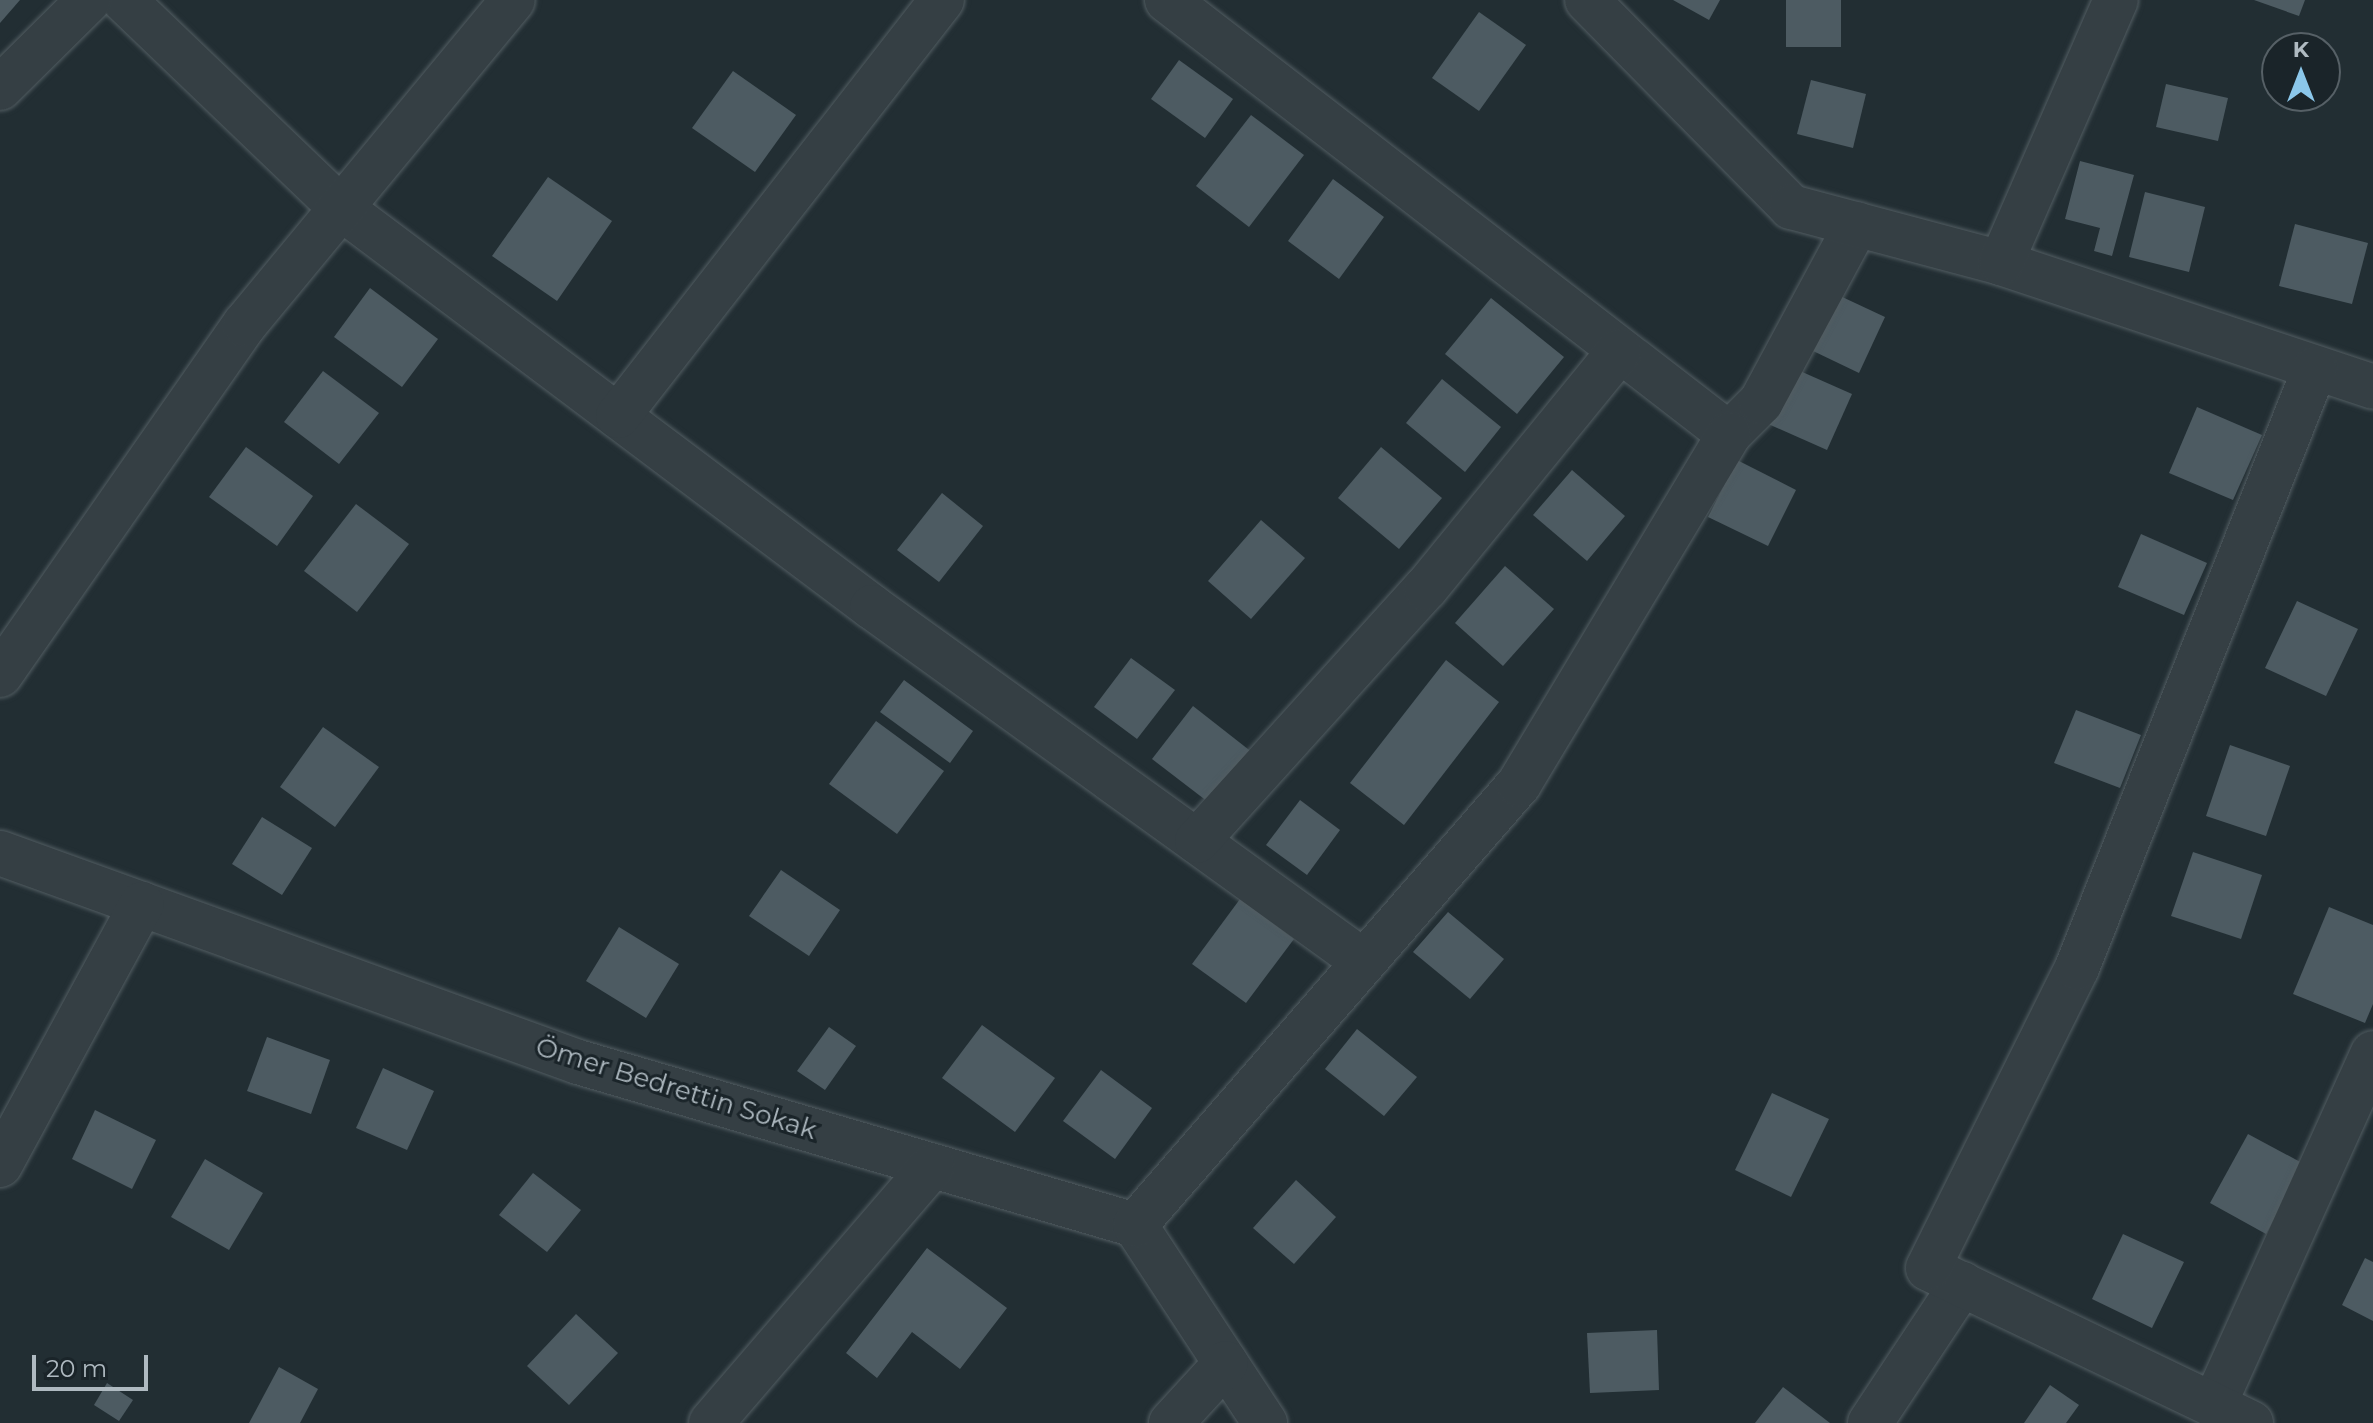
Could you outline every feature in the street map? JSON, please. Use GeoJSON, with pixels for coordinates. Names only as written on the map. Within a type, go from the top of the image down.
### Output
{"type":"FeatureCollection","features":[{"type":"Feature","properties":{"kind":"street"},"geometry":{"type":"LineString","coordinates":[[0,88],[89,0]]}},
{"type":"Feature","properties":{"kind":"street"},"geometry":{"type":"LineString","coordinates":[[124,0],[341,208],[618,416],[1363,961]]}},
{"type":"Feature","properties":{"kind":"street"},"geometry":{"type":"LineString","coordinates":[[0,675],[245,324],[513,0]]}},
{"type":"Feature","properties":{"kind":"street"},"geometry":{"type":"LineString","coordinates":[[618,416],[942,0]]}},
{"type":"Feature","properties":{"kind":"street"},"geometry":{"type":"LineString","coordinates":[[1167,0],[1729,434]]}},
{"type":"Feature","properties":{"kind":"street"},"geometry":{"type":"LineString","coordinates":[[1587,0],[1791,207],[2001,263],[2373,387]]}},
{"type":"Feature","properties":{"kind":"street"},"geometry":{"type":"LineString","coordinates":[[2001,263],[2116,0]]}},
{"type":"Feature","properties":{"kind":"street"},"geometry":{"type":"LineString","coordinates":[[1265,1423],[1135,1225],[1519,784],[1729,434],[1761,402],[1857,224]]}},
{"type":"Feature","properties":{"kind":"street"},"geometry":{"type":"LineString","coordinates":[[1197,841],[1426,588],[1619,351]]}},
{"type":"Feature","properties":{"kind":"street"},"geometry":{"type":"LineString","coordinates":[[2315,368],[2077,968],[1928,1268],[2232,1414],[2373,1053]]}},
{"type":"Feature","properties":{"kind":"street","name":"Ömer Bedrettin Sokak"},"geometry":{"type":"LineString","coordinates":[[0,853],[578,1062],[1135,1225]]}},
{"type":"Feature","properties":{"kind":"street"},"geometry":{"type":"LineString","coordinates":[[0,1165],[142,904]]}},
{"type":"Feature","properties":{"kind":"street"},"geometry":{"type":"LineString","coordinates":[[711,1423],[932,1166]]}},
{"type":"Feature","properties":{"kind":"street"},"geometry":{"type":"LineString","coordinates":[[1870,1423],[1962,1284]]}},
{"type":"Feature","properties":{"kind":"street"},"geometry":{"type":"LineString","coordinates":[[1171,1423],[1226,1363]]}},
{"type":"Feature","properties":{"kind":"building"},"geometry":{"type":"Polygon","coordinates":[[[0,0],[20,0],[0,23],[0,0]]]}},
{"type":"Feature","properties":{"kind":"building"},"geometry":{"type":"Polygon","coordinates":[[[1673,0],[1720,0],[1709,20],[1673,0]]]}},
{"type":"Feature","properties":{"kind":"building"},"geometry":{"type":"Polygon","coordinates":[[[1786,0],[1841,0],[1841,47],[1786,47],[1786,0]]]}},
{"type":"Feature","properties":{"kind":"building"},"geometry":{"type":"Polygon","coordinates":[[[2254,0],[2305,0],[2299,16],[2254,0]]]}},
{"type":"Feature","properties":{"kind":"building"},"geometry":{"type":"Polygon","coordinates":[[[1479,12],[1526,45],[1479,111],[1432,78],[1479,12]]]}},
{"type":"Feature","properties":{"kind":"building"},"geometry":{"type":"Polygon","coordinates":[[[1179,60],[1233,99],[1205,138],[1151,99],[1179,60]]]}},
{"type":"Feature","properties":{"kind":"building"},"geometry":{"type":"Polygon","coordinates":[[[733,71],[796,115],[755,172],[692,128],[733,71]]]}},
{"type":"Feature","properties":{"kind":"building"},"geometry":{"type":"Polygon","coordinates":[[[1811,80],[1866,94],[1853,148],[1797,134],[1811,80]]]}},
{"type":"Feature","properties":{"kind":"building"},"geometry":{"type":"Polygon","coordinates":[[[2166,84],[2228,98],[2218,141],[2156,127],[2166,84]]]}},
{"type":"Feature","properties":{"kind":"building"},"geometry":{"type":"Polygon","coordinates":[[[1251,115],[1304,155],[1249,227],[1196,186],[1251,115]]]}},
{"type":"Feature","properties":{"kind":"building"},"geometry":{"type":"Polygon","coordinates":[[[2080,161],[2134,175],[2112,256],[2094,251],[2100,228],[2065,219],[2080,161]]]}},
{"type":"Feature","properties":{"kind":"building"},"geometry":{"type":"Polygon","coordinates":[[[548,177],[612,221],[557,301],[492,256],[548,177]]]}},
{"type":"Feature","properties":{"kind":"building"},"geometry":{"type":"Polygon","coordinates":[[[1333,179],[1384,217],[1339,279],[1288,241],[1333,179]]]}},
{"type":"Feature","properties":{"kind":"building"},"geometry":{"type":"Polygon","coordinates":[[[2145,192],[2205,207],[2189,272],[2129,257],[2145,192]]]}},
{"type":"Feature","properties":{"kind":"building"},"geometry":{"type":"Polygon","coordinates":[[[2295,224],[2368,243],[2352,304],[2279,286],[2295,224]]]}},
{"type":"Feature","properties":{"kind":"building"},"geometry":{"type":"Polygon","coordinates":[[[370,288],[438,339],[402,387],[334,337],[370,288]]]}},
{"type":"Feature","properties":{"kind":"building"},"geometry":{"type":"Polygon","coordinates":[[[1838,295],[1885,317],[1859,373],[1811,350],[1838,295]]]}},
{"type":"Feature","properties":{"kind":"building"},"geometry":{"type":"Polygon","coordinates":[[[1491,298],[1564,357],[1517,414],[1445,354],[1491,298]]]}},
{"type":"Feature","properties":{"kind":"building"},"geometry":{"type":"Polygon","coordinates":[[[1791,367],[1852,394],[1827,450],[1766,423],[1791,367]]]}},
{"type":"Feature","properties":{"kind":"building"},"geometry":{"type":"Polygon","coordinates":[[[323,371],[379,413],[339,464],[284,422],[323,371]]]}},
{"type":"Feature","properties":{"kind":"building"},"geometry":{"type":"Polygon","coordinates":[[[1442,379],[1501,427],[1465,472],[1406,423],[1442,379]]]}},
{"type":"Feature","properties":{"kind":"building"},"geometry":{"type":"Polygon","coordinates":[[[2197,407],[2262,435],[2233,500],[2169,473],[2197,407]]]}},
{"type":"Feature","properties":{"kind":"building"},"geometry":{"type":"Polygon","coordinates":[[[246,447],[313,496],[277,546],[209,497],[246,447]]]}},
{"type":"Feature","properties":{"kind":"building"},"geometry":{"type":"Polygon","coordinates":[[[1381,447],[1442,498],[1399,549],[1338,498],[1381,447]]]}},
{"type":"Feature","properties":{"kind":"building"},"geometry":{"type":"Polygon","coordinates":[[[1737,460],[1796,490],[1768,546],[1708,517],[1737,460]]]}},
{"type":"Feature","properties":{"kind":"building"},"geometry":{"type":"Polygon","coordinates":[[[1572,470],[1625,516],[1587,561],[1533,515],[1572,470]]]}},
{"type":"Feature","properties":{"kind":"building"},"geometry":{"type":"Polygon","coordinates":[[[942,493],[983,526],[939,582],[897,550],[942,493]]]}},
{"type":"Feature","properties":{"kind":"building"},"geometry":{"type":"Polygon","coordinates":[[[356,504],[409,544],[357,612],[304,571],[356,504]]]}},
{"type":"Feature","properties":{"kind":"building"},"geometry":{"type":"Polygon","coordinates":[[[1261,520],[1305,558],[1251,619],[1208,581],[1261,520]]]}},
{"type":"Feature","properties":{"kind":"building"},"geometry":{"type":"Polygon","coordinates":[[[2141,534],[2207,563],[2184,615],[2118,587],[2141,534]]]}},
{"type":"Feature","properties":{"kind":"building"},"geometry":{"type":"Polygon","coordinates":[[[1505,566],[1554,609],[1503,666],[1455,623],[1505,566]]]}},
{"type":"Feature","properties":{"kind":"building"},"geometry":{"type":"Polygon","coordinates":[[[2297,601],[2358,629],[2326,696],[2265,668],[2297,601]]]}},
{"type":"Feature","properties":{"kind":"building"},"geometry":{"type":"Polygon","coordinates":[[[1131,658],[1175,690],[1137,739],[1094,707],[1131,658]]]}},
{"type":"Feature","properties":{"kind":"building"},"geometry":{"type":"Polygon","coordinates":[[[1446,660],[1499,702],[1404,825],[1350,783],[1446,660]]]}},
{"type":"Feature","properties":{"kind":"building"},"geometry":{"type":"Polygon","coordinates":[[[904,680],[973,731],[950,763],[880,712],[904,680]]]}},
{"type":"Feature","properties":{"kind":"building"},"geometry":{"type":"Polygon","coordinates":[[[1193,706],[1253,753],[1212,805],[1152,759],[1193,706]]]}},
{"type":"Feature","properties":{"kind":"building"},"geometry":{"type":"Polygon","coordinates":[[[2076,710],[2141,735],[2120,788],[2054,763],[2076,710]]]}},
{"type":"Feature","properties":{"kind":"building"},"geometry":{"type":"Polygon","coordinates":[[[876,721],[944,771],[897,834],[829,784],[876,721]]]}},
{"type":"Feature","properties":{"kind":"building"},"geometry":{"type":"Polygon","coordinates":[[[323,727],[379,767],[335,827],[280,787],[323,727]]]}},
{"type":"Feature","properties":{"kind":"building"},"geometry":{"type":"Polygon","coordinates":[[[2230,745],[2290,766],[2266,836],[2206,816],[2230,745]]]}},
{"type":"Feature","properties":{"kind":"building"},"geometry":{"type":"Polygon","coordinates":[[[1300,800],[1340,830],[1307,875],[1266,845],[1300,800]]]}},
{"type":"Feature","properties":{"kind":"building"},"geometry":{"type":"Polygon","coordinates":[[[262,817],[312,848],[282,895],[232,864],[262,817]]]}},
{"type":"Feature","properties":{"kind":"building"},"geometry":{"type":"Polygon","coordinates":[[[2193,852],[2262,875],[2241,939],[2171,916],[2193,852]]]}},
{"type":"Feature","properties":{"kind":"building"},"geometry":{"type":"Polygon","coordinates":[[[781,870],[840,910],[809,956],[749,916],[781,870]]]}},
{"type":"Feature","properties":{"kind":"building"},"geometry":{"type":"Polygon","coordinates":[[[1240,899],[1294,939],[1246,1003],[1192,964],[1240,899]]]}},
{"type":"Feature","properties":{"kind":"building"},"geometry":{"type":"Polygon","coordinates":[[[2329,907],[2373,925],[2373,1004],[2365,1023],[2293,994],[2329,907]]]}},
{"type":"Feature","properties":{"kind":"building"},"geometry":{"type":"Polygon","coordinates":[[[1448,912],[1504,959],[1470,999],[1413,952],[1448,912]]]}},
{"type":"Feature","properties":{"kind":"building"},"geometry":{"type":"Polygon","coordinates":[[[619,927],[679,964],[646,1018],[586,981],[619,927]]]}},
{"type":"Feature","properties":{"kind":"building"},"geometry":{"type":"Polygon","coordinates":[[[982,1025],[1055,1078],[1015,1132],[942,1078],[982,1025]]]}},
{"type":"Feature","properties":{"kind":"building"},"geometry":{"type":"Polygon","coordinates":[[[829,1027],[856,1046],[825,1090],[797,1071],[829,1027]]]}},
{"type":"Feature","properties":{"kind":"building"},"geometry":{"type":"Polygon","coordinates":[[[1357,1029],[1417,1077],[1384,1116],[1325,1069],[1357,1029]]]}},
{"type":"Feature","properties":{"kind":"building"},"geometry":{"type":"Polygon","coordinates":[[[267,1037],[330,1060],[311,1114],[247,1091],[267,1037]]]}},
{"type":"Feature","properties":{"kind":"building"},"geometry":{"type":"Polygon","coordinates":[[[383,1068],[434,1091],[407,1150],[356,1128],[383,1068]]]}},
{"type":"Feature","properties":{"kind":"building"},"geometry":{"type":"Polygon","coordinates":[[[1101,1070],[1152,1108],[1115,1159],[1063,1121],[1101,1070]]]}},
{"type":"Feature","properties":{"kind":"building"},"geometry":{"type":"Polygon","coordinates":[[[1772,1093],[1829,1119],[1791,1197],[1735,1170],[1772,1093]]]}},
{"type":"Feature","properties":{"kind":"building"},"geometry":{"type":"Polygon","coordinates":[[[95,1110],[156,1140],[132,1189],[72,1159],[95,1110]]]}},
{"type":"Feature","properties":{"kind":"building"},"geometry":{"type":"Polygon","coordinates":[[[2248,1134],[2304,1164],[2266,1234],[2210,1203],[2248,1134]]]}},
{"type":"Feature","properties":{"kind":"building"},"geometry":{"type":"Polygon","coordinates":[[[205,1159],[263,1193],[229,1250],[171,1217],[205,1159]]]}},
{"type":"Feature","properties":{"kind":"building"},"geometry":{"type":"Polygon","coordinates":[[[533,1173],[581,1210],[547,1252],[499,1215],[533,1173]]]}},
{"type":"Feature","properties":{"kind":"building"},"geometry":{"type":"Polygon","coordinates":[[[1296,1180],[1336,1217],[1294,1264],[1253,1228],[1296,1180]]]}},
{"type":"Feature","properties":{"kind":"building"},"geometry":{"type":"Polygon","coordinates":[[[2123,1234],[2184,1262],[2152,1328],[2092,1299],[2123,1234]]]}},
{"type":"Feature","properties":{"kind":"building"},"geometry":{"type":"Polygon","coordinates":[[[927,1248],[1007,1308],[960,1369],[912,1332],[877,1378],[846,1353],[927,1248]]]}},
{"type":"Feature","properties":{"kind":"building"},"geometry":{"type":"Polygon","coordinates":[[[2365,1258],[2373,1262],[2373,1321],[2342,1305],[2365,1258]]]}},
{"type":"Feature","properties":{"kind":"building"},"geometry":{"type":"Polygon","coordinates":[[[576,1314],[618,1353],[569,1405],[527,1366],[576,1314]]]}},
{"type":"Feature","properties":{"kind":"building"},"geometry":{"type":"Polygon","coordinates":[[[1657,1330],[1659,1390],[1590,1393],[1587,1333],[1657,1330]]]}},
{"type":"Feature","properties":{"kind":"building"},"geometry":{"type":"Polygon","coordinates":[[[279,1367],[318,1389],[300,1423],[249,1423],[279,1367]]]}},
{"type":"Feature","properties":{"kind":"building"},"geometry":{"type":"Polygon","coordinates":[[[107,1383],[133,1400],[119,1421],[94,1405],[107,1383]]]}},
{"type":"Feature","properties":{"kind":"building"},"geometry":{"type":"Polygon","coordinates":[[[2050,1385],[2079,1405],[2066,1423],[2024,1423],[2050,1385]]]}},
{"type":"Feature","properties":{"kind":"building"},"geometry":{"type":"Polygon","coordinates":[[[1783,1387],[1830,1423],[1755,1423],[1783,1387]]]}}]}
